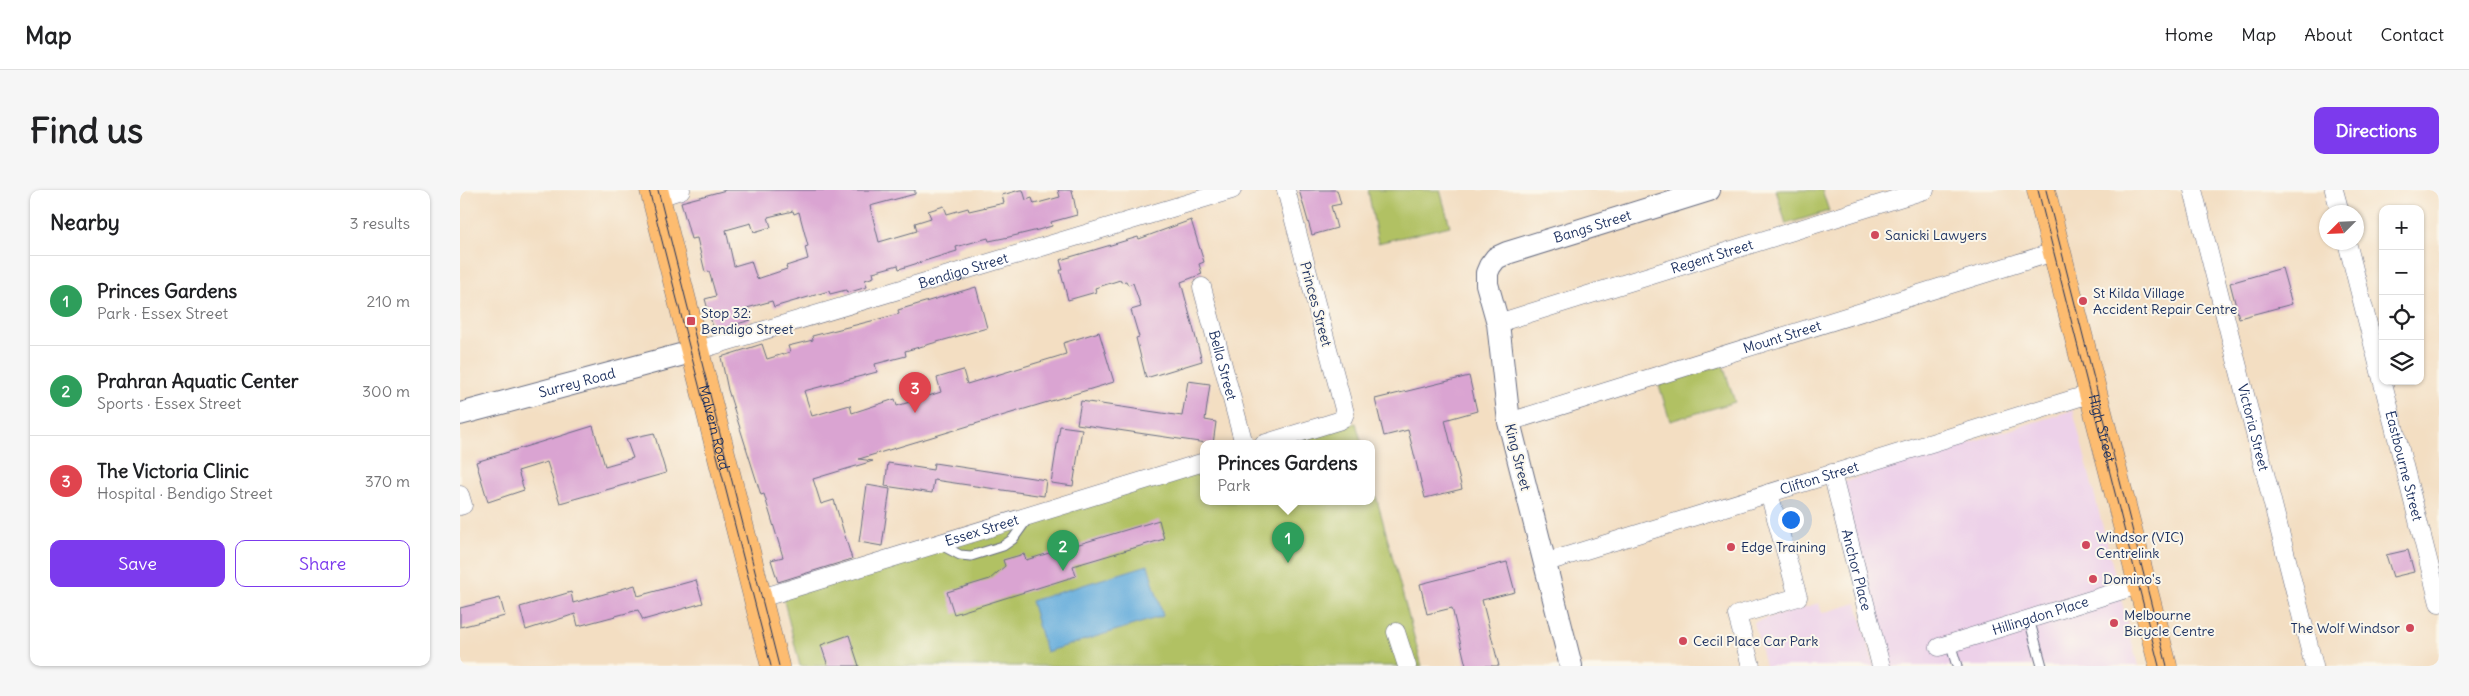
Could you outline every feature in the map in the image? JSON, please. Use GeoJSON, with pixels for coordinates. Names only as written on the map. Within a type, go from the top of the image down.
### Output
{"type":"FeatureCollection","features":[{"type":"Feature","properties":{"kind":"main road","name":"High Street"},"geometry":{"type":"LineString","coordinates":[[2042,190],[2163,666]]}},
{"type":"Feature","properties":{"kind":"main road","name":"Malvern Road"},"geometry":{"type":"LineString","coordinates":[[655,194],[775,666]]}},
{"type":"Feature","properties":{"kind":"street"},"geometry":{"type":"LineString","coordinates":[[655,194],[681,190]]}},
{"type":"Feature","properties":{"kind":"street","name":"Bendigo Street"},"geometry":{"type":"LineString","coordinates":[[695,351],[1232,190]]}},
{"type":"Feature","properties":{"kind":"street","name":"Princes Street"},"geometry":{"type":"LineString","coordinates":[[1275,440],[1343,418],[1344,408],[1286,190]]}},
{"type":"Feature","properties":{"kind":"street","name":"Bangs Street"},"geometry":{"type":"LineString","coordinates":[[1507,253],[1709,190]]}},
{"type":"Feature","properties":{"kind":"street","name":"Regent Street"},"geometry":{"type":"LineString","coordinates":[[1498,323],[1925,190]]}},
{"type":"Feature","properties":{"kind":"street","name":"Victoria Street"},"geometry":{"type":"LineString","coordinates":[[2193,190],[2314,666]]}},
{"type":"Feature","properties":{"kind":"street"},"geometry":{"type":"LineString","coordinates":[[2334,190],[2338,205]]}},
{"type":"Feature","properties":{"kind":"street","name":"Eastbourne Street"},"geometry":{"type":"LineString","coordinates":[[2349,250],[2439,603]]}},
{"type":"Feature","properties":{"kind":"street","name":"Mount Street"},"geometry":{"type":"LineString","coordinates":[[1509,422],[2057,251]]}},
{"type":"Feature","properties":{"kind":"street","name":"King Street"},"geometry":{"type":"LineString","coordinates":[[1507,253],[1496,258],[1486,273],[1487,284],[1498,323],[1509,422],[1571,666]]}},
{"type":"Feature","properties":{"kind":"street","name":"Bella Street"},"geometry":{"type":"LineString","coordinates":[[1202,286],[1243,440]]}},
{"type":"Feature","properties":{"kind":"street","name":"Surrey Road"},"geometry":{"type":"LineString","coordinates":[[460,414],[695,351]]}},
{"type":"Feature","properties":{"kind":"street","name":"Clifton Street"},"geometry":{"type":"LineString","coordinates":[[1544,563],[2093,393]]}},
{"type":"Feature","properties":{"kind":"street","name":"Essex Street"},"geometry":{"type":"LineString","coordinates":[[758,599],[1200,463]]}},
{"type":"Feature","properties":{"kind":"street","name":"Anchor Place"},"geometry":{"type":"LineString","coordinates":[[1832,473],[1881,666]]}},
{"type":"Feature","properties":{"kind":"street"},"geometry":{"type":"LineString","coordinates":[[1751,666],[1737,615],[1798,597],[1769,493]]}},
{"type":"Feature","properties":{"kind":"street"},"geometry":{"type":"LineString","coordinates":[[460,495],[463,505],[460,506]]}},
{"type":"Feature","properties":{"kind":"street","name":"Hillingdon Place"},"geometry":{"type":"LineString","coordinates":[[1944,645],[2142,584]]}},
{"type":"Feature","properties":{"kind":"street"},"geometry":{"type":"LineString","coordinates":[[1396,632],[1407,666]]}},
{"type":"Feature","properties":{"kind":"lane"},"geometry":{"type":"LineString","coordinates":[[2030,619],[2042,666]]}},
{"type":"Feature","properties":{"kind":"lane"},"geometry":{"type":"LineString","coordinates":[[1944,645],[1956,666]]}},
{"type":"Feature","properties":{"kind":"shaded area"},"geometry":{"type":"Polygon","coordinates":[[[2073,410],[2138,666],[1887,666],[1842,485],[1844,482],[2073,410]]]}},
{"type":"Feature","properties":{"kind":"shaded area"},"geometry":{"type":"Polygon","coordinates":[[[1819,603],[1822,613],[1857,603],[1874,666],[1765,666],[1754,622],[1819,603]]]}},
{"type":"Feature","properties":{"kind":"green space"},"geometry":{"type":"Polygon","coordinates":[[[1368,190],[1440,190],[1450,226],[1378,243],[1368,190]]]}},
{"type":"Feature","properties":{"kind":"green space"},"geometry":{"type":"Polygon","coordinates":[[[1776,190],[1822,190],[1829,211],[1786,224],[1776,190]]]}},
{"type":"Feature","properties":{"kind":"green space"},"geometry":{"type":"Polygon","coordinates":[[[1723,365],[1735,402],[1670,421],[1659,385],[1723,365]]]}},
{"type":"Feature","properties":{"kind":"green space"},"geometry":{"type":"Polygon","coordinates":[[[1356,423],[1361,440],[1299,440],[1356,423]]]}},
{"type":"Feature","properties":{"kind":"green space"},"geometry":{"type":"Polygon","coordinates":[[[1200,470],[1200,505],[1375,505],[1375,492],[1422,666],[800,666],[783,597],[1200,470]]]}},
{"type":"Feature","properties":{"kind":"water"},"geometry":{"type":"Polygon","coordinates":[[[1148,565],[1163,616],[1046,652],[1031,601],[1148,565]]]}},
{"type":"Feature","properties":{"kind":"building"},"geometry":{"type":"Polygon","coordinates":[[[726,190],[915,190],[915,194],[870,206],[879,242],[917,231],[915,223],[931,218],[928,211],[944,206],[947,214],[968,208],[969,211],[1004,203],[1002,195],[1020,190],[1023,190],[1026,200],[1032,198],[1034,204],[1060,197],[1058,190],[1072,190],[1077,215],[1051,222],[1052,226],[1038,230],[989,241],[988,238],[956,247],[957,251],[899,269],[898,265],[873,272],[874,277],[865,280],[867,287],[847,293],[846,290],[830,294],[829,291],[774,307],[772,301],[747,308],[751,320],[737,324],[738,327],[715,334],[705,299],[716,296],[709,271],[705,272],[697,238],[691,239],[681,202],[726,190]],[[793,211],[768,217],[771,227],[754,232],[751,223],[726,230],[734,266],[751,261],[757,279],[787,269],[786,266],[808,259],[805,247],[808,246],[799,212],[794,214],[793,211]]]}},
{"type":"Feature","properties":{"kind":"building"},"geometry":{"type":"Polygon","coordinates":[[[1299,190],[1337,190],[1341,204],[1331,206],[1337,228],[1312,235],[1299,190]]]}},
{"type":"Feature","properties":{"kind":"building"},"geometry":{"type":"Polygon","coordinates":[[[1191,220],[1204,262],[1199,264],[1202,274],[1181,282],[1202,361],[1146,378],[1136,338],[1139,337],[1131,310],[1141,307],[1133,283],[1128,285],[1126,281],[1121,282],[1120,280],[1095,288],[1096,292],[1068,300],[1060,270],[1063,270],[1060,260],[1138,237],[1139,239],[1191,220]]]}},
{"type":"Feature","properties":{"kind":"building"},"geometry":{"type":"Polygon","coordinates":[[[2282,268],[2292,304],[2239,318],[2230,283],[2282,268]]]}},
{"type":"Feature","properties":{"kind":"building"},"geometry":{"type":"Polygon","coordinates":[[[976,287],[987,328],[905,351],[906,356],[875,364],[877,372],[804,391],[812,416],[850,405],[852,413],[895,399],[897,406],[941,392],[937,378],[963,370],[967,384],[1066,354],[1063,343],[1099,332],[1114,382],[859,459],[873,461],[813,479],[821,504],[834,500],[852,559],[778,582],[771,560],[783,557],[764,494],[761,495],[728,390],[721,357],[762,344],[767,359],[790,352],[788,346],[813,340],[812,336],[899,314],[898,310],[976,287]]]}},
{"type":"Feature","properties":{"kind":"building"},"geometry":{"type":"Polygon","coordinates":[[[1469,376],[1477,411],[1445,420],[1462,489],[1425,498],[1408,430],[1384,436],[1375,399],[1469,376]]]}},
{"type":"Feature","properties":{"kind":"building"},"geometry":{"type":"Polygon","coordinates":[[[1188,381],[1210,384],[1205,420],[1216,422],[1214,440],[1200,440],[1200,442],[1077,424],[1081,401],[1182,416],[1188,381]]]}},
{"type":"Feature","properties":{"kind":"building"},"geometry":{"type":"Polygon","coordinates":[[[593,426],[605,466],[633,458],[626,439],[654,433],[666,473],[560,503],[547,462],[518,471],[524,490],[488,502],[476,462],[593,426]]]}},
{"type":"Feature","properties":{"kind":"building"},"geometry":{"type":"Polygon","coordinates":[[[1060,426],[1082,429],[1073,486],[1051,483],[1060,426]]]}},
{"type":"Feature","properties":{"kind":"building"},"geometry":{"type":"Polygon","coordinates":[[[888,463],[933,470],[934,463],[1046,480],[1044,496],[934,480],[932,493],[885,486],[888,463]]]}},
{"type":"Feature","properties":{"kind":"building"},"geometry":{"type":"Polygon","coordinates":[[[867,485],[890,489],[882,546],[859,542],[867,485]]]}},
{"type":"Feature","properties":{"kind":"building"},"geometry":{"type":"Polygon","coordinates":[[[1159,520],[1164,539],[1073,566],[1076,576],[954,614],[947,592],[990,579],[1005,566],[1003,560],[1024,554],[1026,560],[1159,520]]]}},
{"type":"Feature","properties":{"kind":"building"},"geometry":{"type":"Polygon","coordinates":[[[2408,550],[2414,572],[2393,577],[2386,555],[2408,550]]]}},
{"type":"Feature","properties":{"kind":"building"},"geometry":{"type":"Polygon","coordinates":[[[1507,562],[1515,592],[1482,600],[1499,666],[1466,666],[1452,608],[1427,614],[1420,584],[1507,562]]]}},
{"type":"Feature","properties":{"kind":"building"},"geometry":{"type":"Polygon","coordinates":[[[696,580],[703,603],[643,620],[638,610],[578,626],[575,614],[526,630],[520,607],[571,592],[573,603],[635,585],[638,596],[696,580]]]}},
{"type":"Feature","properties":{"kind":"building"},"geometry":{"type":"Polygon","coordinates":[[[500,598],[505,616],[460,627],[460,608],[500,598]]]}},
{"type":"Feature","properties":{"kind":"building"},"geometry":{"type":"Polygon","coordinates":[[[849,635],[859,666],[828,666],[821,645],[849,635]]]}},
{"type":"Feature","properties":{"kind":"tram line"},"geometry":{"type":"LineString","coordinates":[[649,190],[771,666]]}},
{"type":"Feature","properties":{"kind":"tram line"},"geometry":{"type":"LineString","coordinates":[[658,190],[779,666]]}},
{"type":"Feature","properties":{"kind":"tram line"},"geometry":{"type":"LineString","coordinates":[[2038,190],[2159,666]]}},
{"type":"Feature","properties":{"kind":"tram line"},"geometry":{"type":"LineString","coordinates":[[2046,190],[2167,666]]}},
{"type":"Feature","properties":{"kind":"place","name":"Sanicki Lawyers"},"geometry":{"type":"Point","coordinates":[1875,235]}},
{"type":"Feature","properties":{"kind":"place","name":"St Kilda Village Accident Repair Centre"},"geometry":{"type":"Point","coordinates":[2083,301]}},
{"type":"Feature","properties":{"kind":"place","name":"Stop 32: Bendigo Street"},"geometry":{"type":"Point","coordinates":[691,321]}},
{"type":"Feature","properties":{"kind":"place","name":"The Victoria Clinic"},"geometry":{"type":"Point","coordinates":[915,413]}},
{"type":"Feature","properties":{"kind":"place","name":"Windsor (VIC) Centrelink"},"geometry":{"type":"Point","coordinates":[2086,545]}},
{"type":"Feature","properties":{"kind":"place","name":"Edge Training"},"geometry":{"type":"Point","coordinates":[1731,547]}},
{"type":"Feature","properties":{"kind":"place","name":"Princes Gardens"},"geometry":{"type":"Point","coordinates":[1288,563]}},
{"type":"Feature","properties":{"kind":"place","name":"Prahran Aquatic Center"},"geometry":{"type":"Point","coordinates":[1063,571]}},
{"type":"Feature","properties":{"kind":"place","name":"Domino's"},"geometry":{"type":"Point","coordinates":[2093,579]}},
{"type":"Feature","properties":{"kind":"place","name":"Melbourne Bicycle Centre"},"geometry":{"type":"Point","coordinates":[2114,623]}},
{"type":"Feature","properties":{"kind":"place","name":"The Wolf Windsor"},"geometry":{"type":"Point","coordinates":[2410,628]}},
{"type":"Feature","properties":{"kind":"place","name":"Cecil Place Car Park"},"geometry":{"type":"Point","coordinates":[1683,641]}}]}
